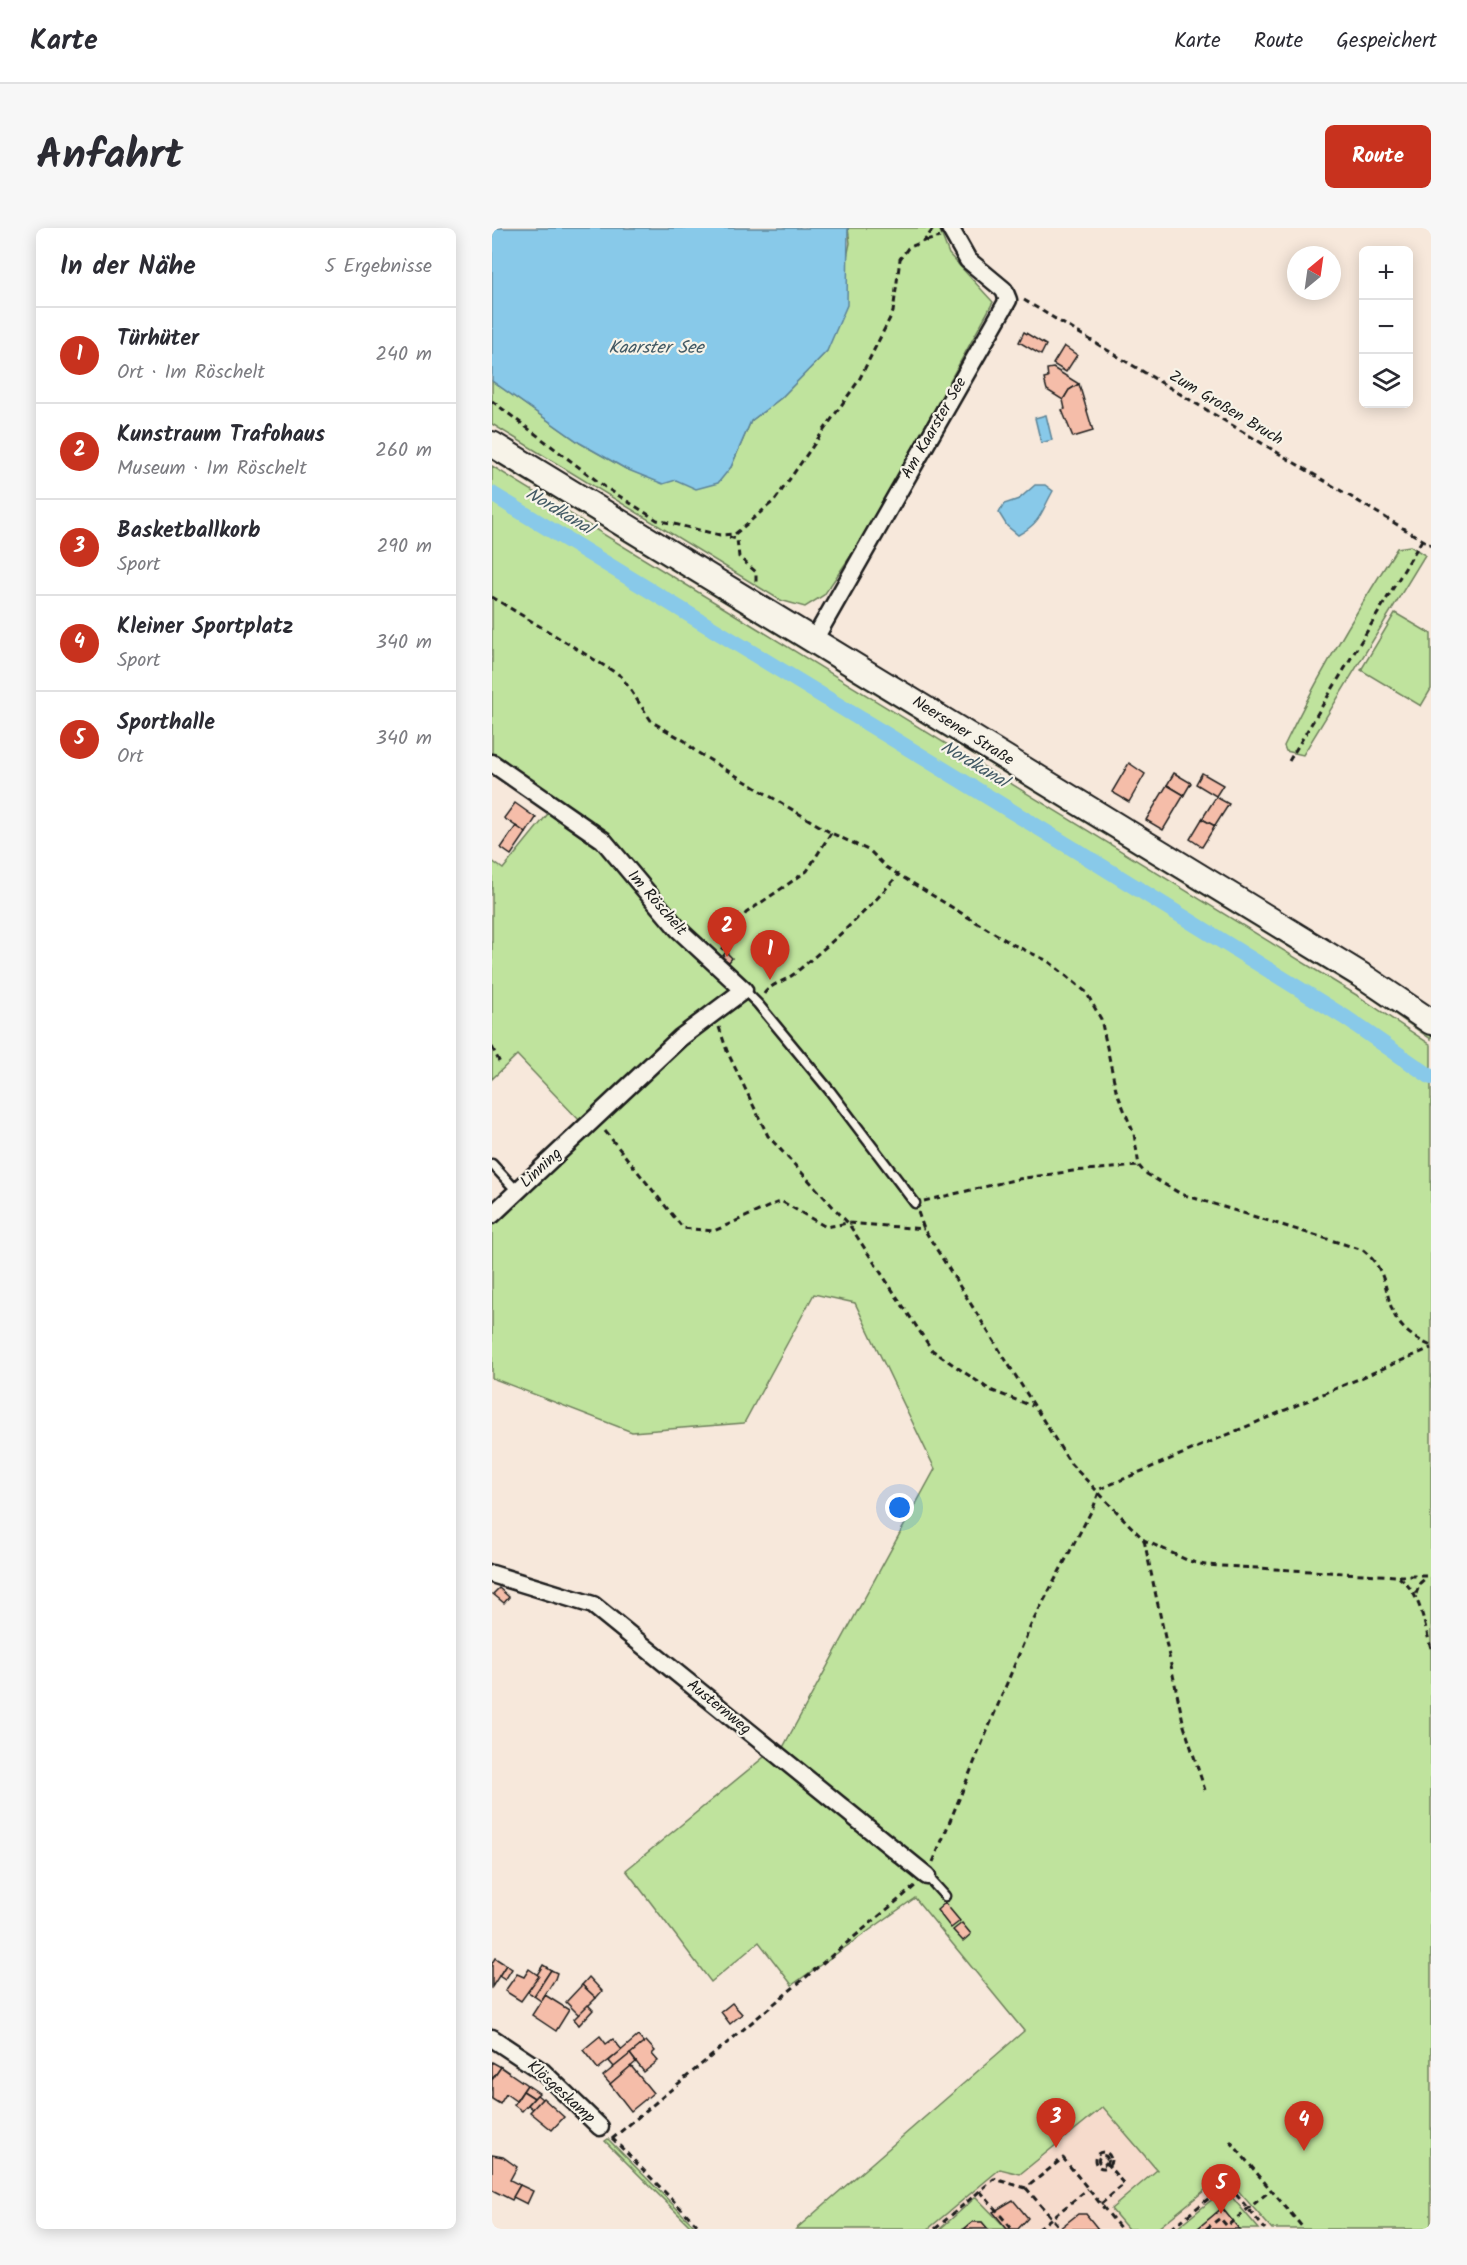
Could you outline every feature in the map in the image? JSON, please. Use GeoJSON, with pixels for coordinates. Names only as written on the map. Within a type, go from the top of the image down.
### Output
{"type":"FeatureCollection","features":[{"type":"Feature","properties":{"kind":"main road","name":"Neersener Straße"},"geometry":{"type":"LineString","coordinates":[[492,444],[1366,978],[1431,1022]]}},
{"type":"Feature","properties":{"kind":"street"},"geometry":{"type":"LineString","coordinates":[[950,228],[968,260],[1007,294]]}},
{"type":"Feature","properties":{"kind":"street","name":"Am Kaarster See"},"geometry":{"type":"LineString","coordinates":[[814,640],[1006,305],[1007,294]]}},
{"type":"Feature","properties":{"kind":"street","name":"Im Röschelt"},"geometry":{"type":"LineString","coordinates":[[492,763],[603,840],[678,929],[744,990]]}},
{"type":"Feature","properties":{"kind":"street"},"geometry":{"type":"LineString","coordinates":[[591,1122],[680,1038],[744,990]]}},
{"type":"Feature","properties":{"kind":"street","name":"Linning"},"geometry":{"type":"LineString","coordinates":[[492,1215],[591,1122]]}},
{"type":"Feature","properties":{"kind":"street","name":"Austernweg"},"geometry":{"type":"LineString","coordinates":[[492,1574],[593,1605],[927,1876]]}},
{"type":"Feature","properties":{"kind":"street","name":"Klösgeskamp"},"geometry":{"type":"LineString","coordinates":[[492,2038],[543,2072],[606,2133]]}},
{"type":"Feature","properties":{"kind":"lane"},"geometry":{"type":"LineString","coordinates":[[744,990],[830,1091],[915,1203]]}},
{"type":"Feature","properties":{"kind":"lane"},"geometry":{"type":"LineString","coordinates":[[492,1164],[517,1191]]}},
{"type":"Feature","properties":{"kind":"lane"},"geometry":{"type":"LineString","coordinates":[[927,1876],[945,1896]]}},
{"type":"Feature","properties":{"kind":"path"},"geometry":{"type":"LineString","coordinates":[[727,537],[742,530],[776,500],[859,380],[893,312],[900,259],[908,248],[924,241],[934,228]]}},
{"type":"Feature","properties":{"kind":"path","name":"Zum Großen Bruch"},"geometry":{"type":"LineString","coordinates":[[1007,294],[1024,300],[1431,545]]}},
{"type":"Feature","properties":{"kind":"path"},"geometry":{"type":"LineString","coordinates":[[492,401],[605,487],[657,520],[737,539]]}},
{"type":"Feature","properties":{"kind":"path"},"geometry":{"type":"LineString","coordinates":[[742,530],[737,539],[739,557],[758,574],[749,601]]}},
{"type":"Feature","properties":{"kind":"path"},"geometry":{"type":"LineString","coordinates":[[1289,761],[1422,540]]}},
{"type":"Feature","properties":{"kind":"path"},"geometry":{"type":"LineString","coordinates":[[492,597],[621,676],[652,722],[685,741],[694,751],[831,833],[870,851],[898,875],[1012,944],[1048,961],[1086,992],[1101,1019],[1116,1090],[1134,1134],[1139,1166],[1161,1185],[1180,1194],[1363,1250],[1375,1260],[1381,1270],[1393,1315],[1401,1328],[1412,1338],[1431,1347]]}},
{"type":"Feature","properties":{"kind":"path"},"geometry":{"type":"LineString","coordinates":[[714,963],[746,913],[807,871],[831,833]]}},
{"type":"Feature","properties":{"kind":"path"},"geometry":{"type":"LineString","coordinates":[[758,1004],[767,989],[789,978],[843,933],[878,900],[898,875]]}},
{"type":"Feature","properties":{"kind":"path"},"geometry":{"type":"LineString","coordinates":[[715,1014],[727,1051],[768,1136],[848,1223],[932,1350],[990,1390],[1032,1406]]}},
{"type":"Feature","properties":{"kind":"path"},"geometry":{"type":"LineString","coordinates":[[492,1047],[501,1065]]}},
{"type":"Feature","properties":{"kind":"path"},"geometry":{"type":"LineString","coordinates":[[591,1122],[610,1133],[683,1228],[714,1231],[781,1201],[826,1227],[848,1223],[924,1229]]}},
{"type":"Feature","properties":{"kind":"path"},"geometry":{"type":"LineString","coordinates":[[1139,1166],[1073,1171],[1018,1179],[915,1203],[924,1229],[1032,1406],[1070,1462],[1144,1540],[1189,1561],[1206,1565],[1429,1576]]}},
{"type":"Feature","properties":{"kind":"path"},"geometry":{"type":"LineString","coordinates":[[701,2229],[606,2133],[927,1876],[1028,1632],[1100,1489],[1431,1347]]}},
{"type":"Feature","properties":{"kind":"path"},"geometry":{"type":"LineString","coordinates":[[1144,1540],[1184,1726],[1205,1790]]}},
{"type":"Feature","properties":{"kind":"path"},"geometry":{"type":"LineString","coordinates":[[1397,1576],[1408,1583],[1416,1594],[1431,1648]]}},
{"type":"Feature","properties":{"kind":"path"},"geometry":{"type":"LineString","coordinates":[[1416,1594],[1420,1583],[1429,1576]]}},
{"type":"Feature","properties":{"kind":"path"},"geometry":{"type":"LineString","coordinates":[[1230,2141],[1304,2229]]}},
{"type":"Feature","properties":{"kind":"path"},"geometry":{"type":"LineString","coordinates":[[1107,2153],[1111,2160],[1107,2164],[1098,2166],[1095,2161],[1096,2155],[1107,2153]]}},
{"type":"Feature","properties":{"kind":"path"},"geometry":{"type":"LineString","coordinates":[[1026,2188],[1064,2158],[1121,2229]]}},
{"type":"Feature","properties":{"kind":"path"},"geometry":{"type":"LineString","coordinates":[[1101,2204],[1124,2184],[1107,2164]]}},
{"type":"Feature","properties":{"kind":"path"},"geometry":{"type":"LineString","coordinates":[[935,2229],[994,2179],[1026,2188],[1060,2228]]}},
{"type":"Feature","properties":{"kind":"path"},"geometry":{"type":"LineString","coordinates":[[1172,2229],[1224,2186],[1228,2186],[1265,2229]]}},
{"type":"Feature","properties":{"kind":"path"},"geometry":{"type":"LineString","coordinates":[[1038,2229],[1088,2189]]}},
{"type":"Feature","properties":{"kind":"path"},"geometry":{"type":"LineString","coordinates":[[1206,2229],[1220,2218],[1228,2227],[1246,2208],[1271,2190]]}},
{"type":"Feature","properties":{"kind":"path"},"geometry":{"type":"LineString","coordinates":[[980,2191],[1011,2229]]}},
{"type":"Feature","properties":{"kind":"shaded area"},"geometry":{"type":"Polygon","coordinates":[[[989,2063],[1193,2080],[1377,2229],[796,2229],[989,2063]]]}},
{"type":"Feature","properties":{"kind":"green space"},"geometry":{"type":"Polygon","coordinates":[[[848,228],[939,228],[949,254],[993,302],[867,532],[824,595],[805,607],[780,600],[492,424],[492,381],[580,443],[626,469],[676,480],[731,467],[751,421],[781,398],[827,351],[850,243],[848,228]]]}},
{"type":"Feature","properties":{"kind":"green space"},"geometry":{"type":"Polygon","coordinates":[[[492,454],[1431,1032],[1431,1039],[1361,991],[492,460],[492,454]]]}},
{"type":"Feature","properties":{"kind":"green space"},"geometry":{"type":"Polygon","coordinates":[[[492,466],[1358,996],[1431,1045],[1431,2229],[1272,2229],[1227,2178],[1215,2182],[1157,2229],[1128,2229],[1111,2209],[1157,2170],[1103,2107],[1020,2174],[1000,2169],[928,2229],[796,2229],[1024,2031],[915,1898],[792,1985],[759,1942],[711,1982],[626,1870],[769,1753],[781,1751],[935,1469],[855,1303],[814,1294],[744,1423],[632,1432],[492,1378],[492,1223],[581,1122],[517,1055],[492,1079],[492,861],[503,869],[551,810],[599,843],[681,927],[606,837],[492,757],[492,466]]]}},
{"type":"Feature","properties":{"kind":"green space"},"geometry":{"type":"Polygon","coordinates":[[[1410,546],[1425,555],[1303,755],[1286,751],[1284,746],[1297,720],[1352,621],[1397,548],[1410,546]]]}},
{"type":"Feature","properties":{"kind":"green space"},"geometry":{"type":"Polygon","coordinates":[[[1395,613],[1431,634],[1431,689],[1421,706],[1361,670],[1395,613]]]}},
{"type":"Feature","properties":{"kind":"green space"},"geometry":{"type":"Polygon","coordinates":[[[608,2139],[697,2229],[693,2229],[605,2141],[608,2139]]]}},
{"type":"Feature","properties":{"kind":"green space"},"geometry":{"type":"Polygon","coordinates":[[[1225,2189],[1259,2229],[1239,2229],[1222,2208],[1197,2229],[1176,2229],[1225,2189]]]}},
{"type":"Feature","properties":{"kind":"green space"},"geometry":{"type":"Polygon","coordinates":[[[976,2197],[1007,2229],[988,2229],[982,2222],[973,2222],[964,2229],[940,2229],[976,2197]]]}},
{"type":"Feature","properties":{"kind":"water","name":"Kaarster See"},"geometry":{"type":"Polygon","coordinates":[[[492,228],[848,228],[847,305],[827,351],[781,398],[751,421],[731,467],[718,483],[696,489],[676,480],[663,484],[626,469],[580,443],[492,381],[492,228]]]}},
{"type":"Feature","properties":{"kind":"water"},"geometry":{"type":"Polygon","coordinates":[[[1046,415],[1052,440],[1041,443],[1035,418],[1046,415]]]}},
{"type":"Feature","properties":{"kind":"water"},"geometry":{"type":"Polygon","coordinates":[[[1035,485],[1045,485],[1053,491],[1036,521],[1018,535],[1007,526],[999,513],[1004,504],[1019,499],[1035,485]]]}},
{"type":"Feature","properties":{"kind":"building"},"geometry":{"type":"Polygon","coordinates":[[[1024,332],[1046,345],[1041,355],[1019,342],[1024,332]]]}},
{"type":"Feature","properties":{"kind":"building"},"geometry":{"type":"Polygon","coordinates":[[[1064,346],[1077,355],[1066,372],[1053,364],[1064,346]]]}},
{"type":"Feature","properties":{"kind":"building"},"geometry":{"type":"Polygon","coordinates":[[[1053,368],[1079,384],[1069,390],[1063,400],[1047,390],[1044,379],[1048,378],[1047,369],[1053,368]]]}},
{"type":"Feature","properties":{"kind":"building"},"geometry":{"type":"Polygon","coordinates":[[[1079,384],[1093,431],[1073,437],[1062,410],[1065,409],[1063,400],[1069,390],[1079,384]]]}},
{"type":"Feature","properties":{"kind":"building"},"geometry":{"type":"Polygon","coordinates":[[[1129,763],[1145,774],[1129,802],[1112,792],[1129,763]]]}},
{"type":"Feature","properties":{"kind":"building"},"geometry":{"type":"Polygon","coordinates":[[[1174,773],[1191,783],[1184,795],[1167,785],[1174,773]]]}},
{"type":"Feature","properties":{"kind":"building"},"geometry":{"type":"Polygon","coordinates":[[[1202,773],[1223,785],[1216,796],[1196,784],[1202,773]]]}},
{"type":"Feature","properties":{"kind":"building"},"geometry":{"type":"Polygon","coordinates":[[[1167,785],[1184,795],[1163,830],[1146,820],[1167,785]]]}},
{"type":"Feature","properties":{"kind":"building"},"geometry":{"type":"Polygon","coordinates":[[[1216,797],[1229,804],[1215,826],[1202,819],[1216,797]]]}},
{"type":"Feature","properties":{"kind":"building"},"geometry":{"type":"Polygon","coordinates":[[[515,803],[536,818],[526,833],[504,818],[515,803]]]}},
{"type":"Feature","properties":{"kind":"building"},"geometry":{"type":"Polygon","coordinates":[[[1202,819],[1215,826],[1202,847],[1190,839],[1202,819]]]}},
{"type":"Feature","properties":{"kind":"building"},"geometry":{"type":"Polygon","coordinates":[[[516,826],[526,833],[511,855],[501,848],[516,826]]]}},
{"type":"Feature","properties":{"kind":"building"},"geometry":{"type":"Polygon","coordinates":[[[726,952],[732,958],[729,962],[722,957],[726,952]]]}},
{"type":"Feature","properties":{"kind":"building"},"geometry":{"type":"Polygon","coordinates":[[[499,1588],[509,1597],[504,1603],[493,1594],[499,1588]]]}},
{"type":"Feature","properties":{"kind":"building"},"geometry":{"type":"Polygon","coordinates":[[[945,1903],[960,1921],[951,1928],[937,1910],[945,1903]]]}},
{"type":"Feature","properties":{"kind":"building"},"geometry":{"type":"Polygon","coordinates":[[[962,1923],[971,1934],[963,1941],[953,1930],[962,1923]]]}},
{"type":"Feature","properties":{"kind":"building"},"geometry":{"type":"Polygon","coordinates":[[[495,1958],[506,1965],[492,1987],[492,1963],[495,1958]]]}},
{"type":"Feature","properties":{"kind":"building"},"geometry":{"type":"Polygon","coordinates":[[[506,1965],[512,1969],[505,1980],[499,1976],[506,1965]]]}},
{"type":"Feature","properties":{"kind":"building"},"geometry":{"type":"Polygon","coordinates":[[[543,1965],[551,1970],[534,1996],[527,1991],[543,1965]]]}},
{"type":"Feature","properties":{"kind":"building"},"geometry":{"type":"Polygon","coordinates":[[[529,1969],[539,1976],[521,2001],[505,1991],[517,1974],[524,1977],[529,1969]]]}},
{"type":"Feature","properties":{"kind":"building"},"geometry":{"type":"Polygon","coordinates":[[[551,1970],[557,1973],[541,2001],[534,1996],[551,1970]]]}},
{"type":"Feature","properties":{"kind":"building"},"geometry":{"type":"Polygon","coordinates":[[[589,1977],[602,1991],[596,1998],[582,1985],[589,1977]]]}},
{"type":"Feature","properties":{"kind":"building"},"geometry":{"type":"Polygon","coordinates":[[[582,1985],[596,1998],[579,2015],[566,2002],[582,1985]]]}},
{"type":"Feature","properties":{"kind":"building"},"geometry":{"type":"Polygon","coordinates":[[[545,1995],[569,2010],[556,2031],[532,2015],[545,1995]]]}},
{"type":"Feature","properties":{"kind":"building"},"geometry":{"type":"Polygon","coordinates":[[[732,2003],[742,2014],[730,2024],[721,2012],[732,2003]]]}},
{"type":"Feature","properties":{"kind":"building"},"geometry":{"type":"Polygon","coordinates":[[[588,2005],[593,2010],[579,2025],[574,2019],[588,2005]]]}},
{"type":"Feature","properties":{"kind":"building"},"geometry":{"type":"Polygon","coordinates":[[[600,2036],[606,2044],[613,2039],[622,2050],[598,2069],[583,2050],[600,2036]]]}},
{"type":"Feature","properties":{"kind":"building"},"geometry":{"type":"Polygon","coordinates":[[[638,2036],[644,2043],[614,2067],[609,2061],[638,2036]]]}},
{"type":"Feature","properties":{"kind":"building"},"geometry":{"type":"Polygon","coordinates":[[[646,2041],[655,2051],[652,2054],[658,2061],[644,2072],[630,2054],[646,2041]]]}},
{"type":"Feature","properties":{"kind":"building"},"geometry":{"type":"Polygon","coordinates":[[[630,2054],[636,2062],[610,2084],[603,2076],[630,2054]]]}},
{"type":"Feature","properties":{"kind":"building"},"geometry":{"type":"Polygon","coordinates":[[[492,2062],[501,2067],[492,2080],[492,2062]]]}},
{"type":"Feature","properties":{"kind":"building"},"geometry":{"type":"Polygon","coordinates":[[[631,2066],[653,2093],[631,2111],[610,2084],[631,2066]]]}},
{"type":"Feature","properties":{"kind":"building"},"geometry":{"type":"Polygon","coordinates":[[[501,2067],[527,2085],[516,2101],[506,2094],[500,2104],[492,2099],[492,2080],[501,2067]]]}},
{"type":"Feature","properties":{"kind":"building"},"geometry":{"type":"Polygon","coordinates":[[[527,2085],[539,2093],[534,2098],[523,2091],[527,2085]]]}},
{"type":"Feature","properties":{"kind":"building"},"geometry":{"type":"Polygon","coordinates":[[[523,2091],[534,2098],[522,2111],[514,2105],[523,2091]]]}},
{"type":"Feature","properties":{"kind":"building"},"geometry":{"type":"Polygon","coordinates":[[[537,2095],[542,2099],[533,2109],[528,2105],[537,2095]]]}},
{"type":"Feature","properties":{"kind":"building"},"geometry":{"type":"Polygon","coordinates":[[[543,2098],[564,2117],[552,2130],[530,2112],[543,2098]]]}},
{"type":"Feature","properties":{"kind":"building"},"geometry":{"type":"Polygon","coordinates":[[[492,2155],[503,2157],[517,2167],[510,2180],[520,2185],[512,2200],[492,2190],[492,2155]]]}},
{"type":"Feature","properties":{"kind":"building"},"geometry":{"type":"Polygon","coordinates":[[[520,2185],[533,2191],[527,2204],[513,2197],[520,2185]]]}},
{"type":"Feature","properties":{"kind":"building"},"geometry":{"type":"Polygon","coordinates":[[[1013,2200],[1028,2218],[1018,2229],[1007,2229],[993,2212],[1013,2200]]]}},
{"type":"Feature","properties":{"kind":"building"},"geometry":{"type":"Polygon","coordinates":[[[1222,2208],[1239,2229],[1197,2229],[1222,2208]]]}},
{"type":"Feature","properties":{"kind":"building"},"geometry":{"type":"Polygon","coordinates":[[[1078,2214],[1086,2214],[1098,2229],[1059,2229],[1078,2214]]]}},
{"type":"Feature","properties":{"kind":"building"},"geometry":{"type":"Polygon","coordinates":[[[973,2222],[982,2222],[988,2229],[964,2229],[973,2222]]]}},
{"type":"Feature","properties":{"kind":"waterway","name":"Nordkanal"},"geometry":{"type":"LineString","coordinates":[[492,494],[1090,859],[1346,1018],[1431,1077]]}},
{"type":"Feature","properties":{"kind":"place","name":"Kunstraum Trafohaus"},"geometry":{"type":"Point","coordinates":[727,957]}},
{"type":"Feature","properties":{"kind":"place","name":"Türhüter"},"geometry":{"type":"Point","coordinates":[770,980]}},
{"type":"Feature","properties":{"kind":"place","name":"Basketballkorb"},"geometry":{"type":"Point","coordinates":[1056,2148]}},
{"type":"Feature","properties":{"kind":"place","name":"Kleiner Sportplatz"},"geometry":{"type":"Point","coordinates":[1304,2151]}},
{"type":"Feature","properties":{"kind":"place","name":"Sporthalle"},"geometry":{"type":"Point","coordinates":[1221,2214]}}]}
